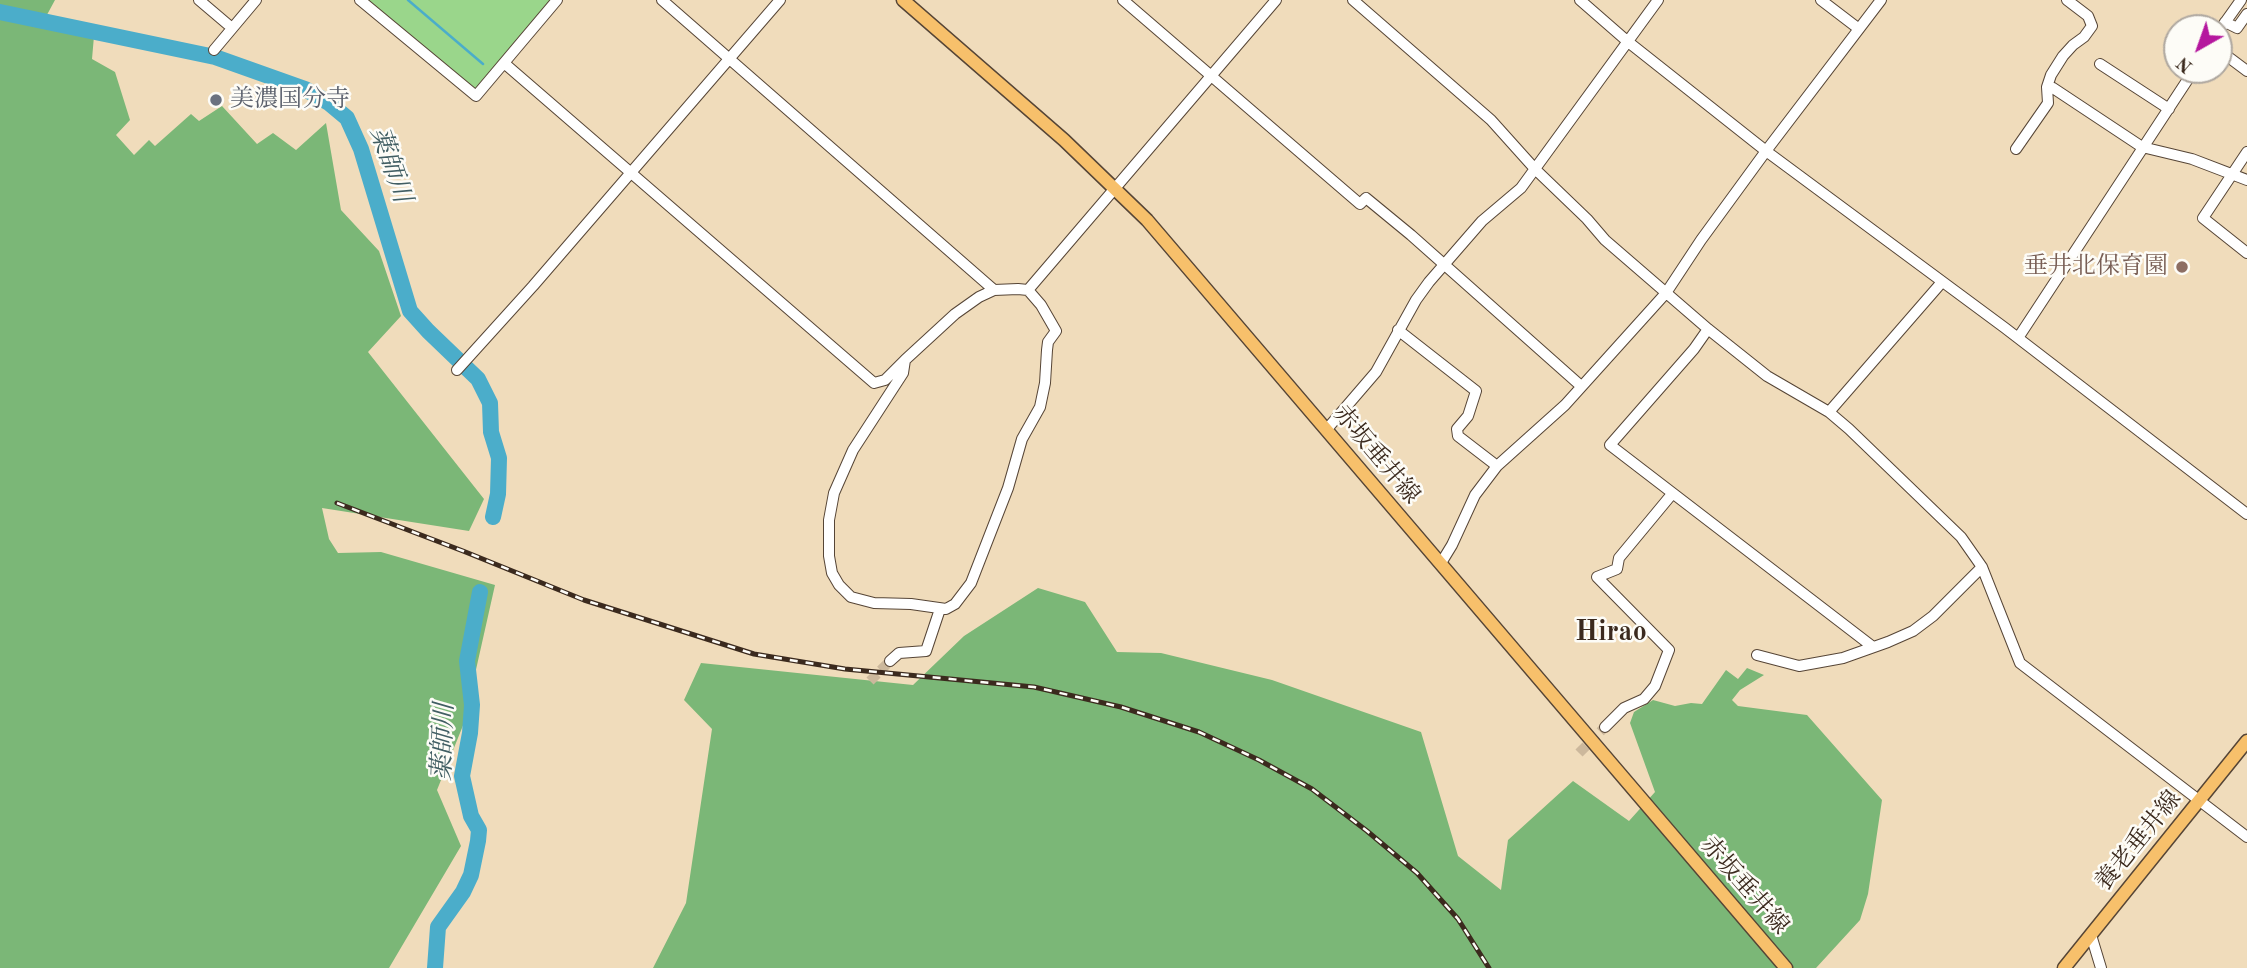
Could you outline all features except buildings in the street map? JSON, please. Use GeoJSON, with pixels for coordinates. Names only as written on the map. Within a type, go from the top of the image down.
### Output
{"type":"FeatureCollection","features":[{"type":"Feature","properties":{"kind":"main road","name":"赤坂垂井線"},"geometry":{"type":"LineString","coordinates":[[903,0],[1064,141],[1163,239],[1786,968]]}},
{"type":"Feature","properties":{"kind":"main road","name":"養老垂井線"},"geometry":{"type":"LineString","coordinates":[[2064,968],[2247,741]]}},
{"type":"Feature","properties":{"kind":"street"},"geometry":{"type":"LineString","coordinates":[[200,0],[232,28]]}},
{"type":"Feature","properties":{"kind":"street"},"geometry":{"type":"LineString","coordinates":[[214,50],[256,0]]}},
{"type":"Feature","properties":{"kind":"street"},"geometry":{"type":"LineString","coordinates":[[360,0],[476,96],[557,0]]}},
{"type":"Feature","properties":{"kind":"street"},"geometry":{"type":"LineString","coordinates":[[662,0],[994,290]]}},
{"type":"Feature","properties":{"kind":"street"},"geometry":{"type":"LineString","coordinates":[[457,370],[780,0]]}},
{"type":"Feature","properties":{"kind":"street"},"geometry":{"type":"LineString","coordinates":[[1123,0],[1360,204],[1366,198],[1446,265],[1581,386]]}},
{"type":"Feature","properties":{"kind":"street"},"geometry":{"type":"LineString","coordinates":[[1028,290],[1276,0]]}},
{"type":"Feature","properties":{"kind":"street"},"geometry":{"type":"LineString","coordinates":[[1353,0],[1491,120],[1605,240],[1767,376],[1829,412],[1961,537],[1982,567],[2020,663],[2247,837]]}},
{"type":"Feature","properties":{"kind":"street"},"geometry":{"type":"LineString","coordinates":[[1580,0],[1626,41],[1766,151],[2018,338],[2247,514]]}},
{"type":"Feature","properties":{"kind":"street"},"geometry":{"type":"LineString","coordinates":[[1327,429],[1376,372],[1423,291],[1482,221],[1521,188],[1658,0]]}},
{"type":"Feature","properties":{"kind":"street"},"geometry":{"type":"LineString","coordinates":[[1821,0],[1859,29]]}},
{"type":"Feature","properties":{"kind":"street"},"geometry":{"type":"LineString","coordinates":[[1441,563],[1475,495],[1497,466],[1564,405],[1666,293],[1766,151],[1881,0]]}},
{"type":"Feature","properties":{"kind":"street"},"geometry":{"type":"LineString","coordinates":[[2016,149],[2048,103],[2046,87],[2063,56],[2092,26],[2088,16],[2067,0]]}},
{"type":"Feature","properties":{"kind":"street"},"geometry":{"type":"LineString","coordinates":[[2233,27],[2237,27],[2247,14]]}},
{"type":"Feature","properties":{"kind":"street"},"geometry":{"type":"LineString","coordinates":[[504,63],[874,383],[885,380],[905,360],[955,314],[979,297],[994,290],[1028,290],[1041,305],[1056,331],[1046,350],[1045,383],[1040,407],[1022,439],[1008,488],[971,583],[955,604],[940,609],[911,604],[874,603],[851,597],[832,573],[829,556],[829,520],[834,493],[853,450],[903,373],[905,360]]}},
{"type":"Feature","properties":{"kind":"street"},"geometry":{"type":"LineString","coordinates":[[2100,64],[2169,109]]}},
{"type":"Feature","properties":{"kind":"street"},"geometry":{"type":"LineString","coordinates":[[2018,338],[2185,84]]}},
{"type":"Feature","properties":{"kind":"street"},"geometry":{"type":"LineString","coordinates":[[2046,87],[2053,88],[2142,147],[2192,159],[2247,180]]}},
{"type":"Feature","properties":{"kind":"street"},"geometry":{"type":"LineString","coordinates":[[2247,152],[2203,218],[2247,253]]}},
{"type":"Feature","properties":{"kind":"street"},"geometry":{"type":"LineString","coordinates":[[1829,412],[1942,282]]}},
{"type":"Feature","properties":{"kind":"street"},"geometry":{"type":"LineString","coordinates":[[1708,329],[1611,445],[1873,647]]}},
{"type":"Feature","properties":{"kind":"street"},"geometry":{"type":"LineString","coordinates":[[1398,330],[1476,391],[1468,416],[1458,429],[1458,436],[1497,466]]}},
{"type":"Feature","properties":{"kind":"street"},"geometry":{"type":"LineString","coordinates":[[1605,727],[1624,708],[1644,699],[1655,686],[1669,650],[1597,576],[1616,569],[1619,558],[1672,494]]}},
{"type":"Feature","properties":{"kind":"street"},"geometry":{"type":"LineString","coordinates":[[1757,655],[1799,666],[1832,661],[1873,647],[1913,631],[1933,616],[1982,567]]}},
{"type":"Feature","properties":{"kind":"street"},"geometry":{"type":"LineString","coordinates":[[890,661],[899,653],[926,651],[940,609]]}},
{"type":"Feature","properties":{"kind":"street"},"geometry":{"type":"LineString","coordinates":[[2091,935],[2101,968]]}},
{"type":"Feature","properties":{"kind":"green space"},"geometry":{"type":"Polygon","coordinates":[[[0,0],[55,0],[42,24],[94,36],[92,59],[115,72],[130,120],[116,135],[134,155],[149,140],[155,146],[191,114],[199,121],[222,106],[257,144],[273,133],[296,150],[326,123],[341,210],[379,251],[401,316],[368,352],[484,499],[469,531],[322,508],[329,539],[338,553],[381,552],[495,585],[464,723],[437,790],[461,846],[389,968],[0,968],[0,0]]]}},
{"type":"Feature","properties":{"kind":"green space"},"geometry":{"type":"Polygon","coordinates":[[[368,0],[551,0],[475,90],[368,0]]]}},
{"type":"Feature","properties":{"kind":"green space"},"geometry":{"type":"Polygon","coordinates":[[[1038,588],[1085,602],[1117,652],[1161,653],[1272,680],[1421,732],[1458,856],[1501,890],[1508,840],[1573,781],[1629,821],[1655,792],[1630,723],[1634,712],[1653,700],[1675,706],[1702,704],[1726,670],[1738,679],[1747,668],[1764,675],[1740,690],[1732,700],[1738,706],[1807,715],[1882,800],[1868,894],[1860,920],[1816,968],[653,968],[686,903],[712,729],[684,700],[701,663],[913,685],[964,636],[1038,588]]]}},
{"type":"Feature","properties":{"kind":"waterway"},"geometry":{"type":"LineString","coordinates":[[408,0],[483,64]]}},
{"type":"Feature","properties":{"kind":"waterway","name":"薬師川"},"geometry":{"type":"LineString","coordinates":[[0,12],[215,57],[305,89],[329,103],[347,118],[361,149],[410,311],[478,379],[490,403],[491,432],[499,458],[498,494],[493,517]]}},
{"type":"Feature","properties":{"kind":"waterway","name":"薬師川"},"geometry":{"type":"LineString","coordinates":[[435,968],[438,927],[463,892],[471,875],[478,841],[479,830],[471,816],[462,776],[472,705],[467,661],[480,592]]}},
{"type":"Feature","properties":{"kind":"tunnel"},"geometry":{"type":"LineString","coordinates":[[870,681],[890,661]]}},
{"type":"Feature","properties":{"kind":"tunnel"},"geometry":{"type":"LineString","coordinates":[[1579,753],[1605,727]]}},
{"type":"Feature","properties":{"kind":"railway"},"geometry":{"type":"LineString","coordinates":[[337,503],[584,600],[754,654],[845,669],[1034,687],[1121,707],[1199,732],[1312,789],[1367,831],[1417,873],[1458,919],[1489,968]]}},
{"type":"Feature","properties":{"kind":"place","name":"美濃国分寺"},"geometry":{"type":"Point","coordinates":[216,100]}},
{"type":"Feature","properties":{"kind":"place","name":"垂井北保育園"},"geometry":{"type":"Point","coordinates":[2182,267]}},
{"type":"Feature","properties":{"kind":"district","name":"Hirao"},"geometry":{"type":"Point","coordinates":[1611,633]}}]}
